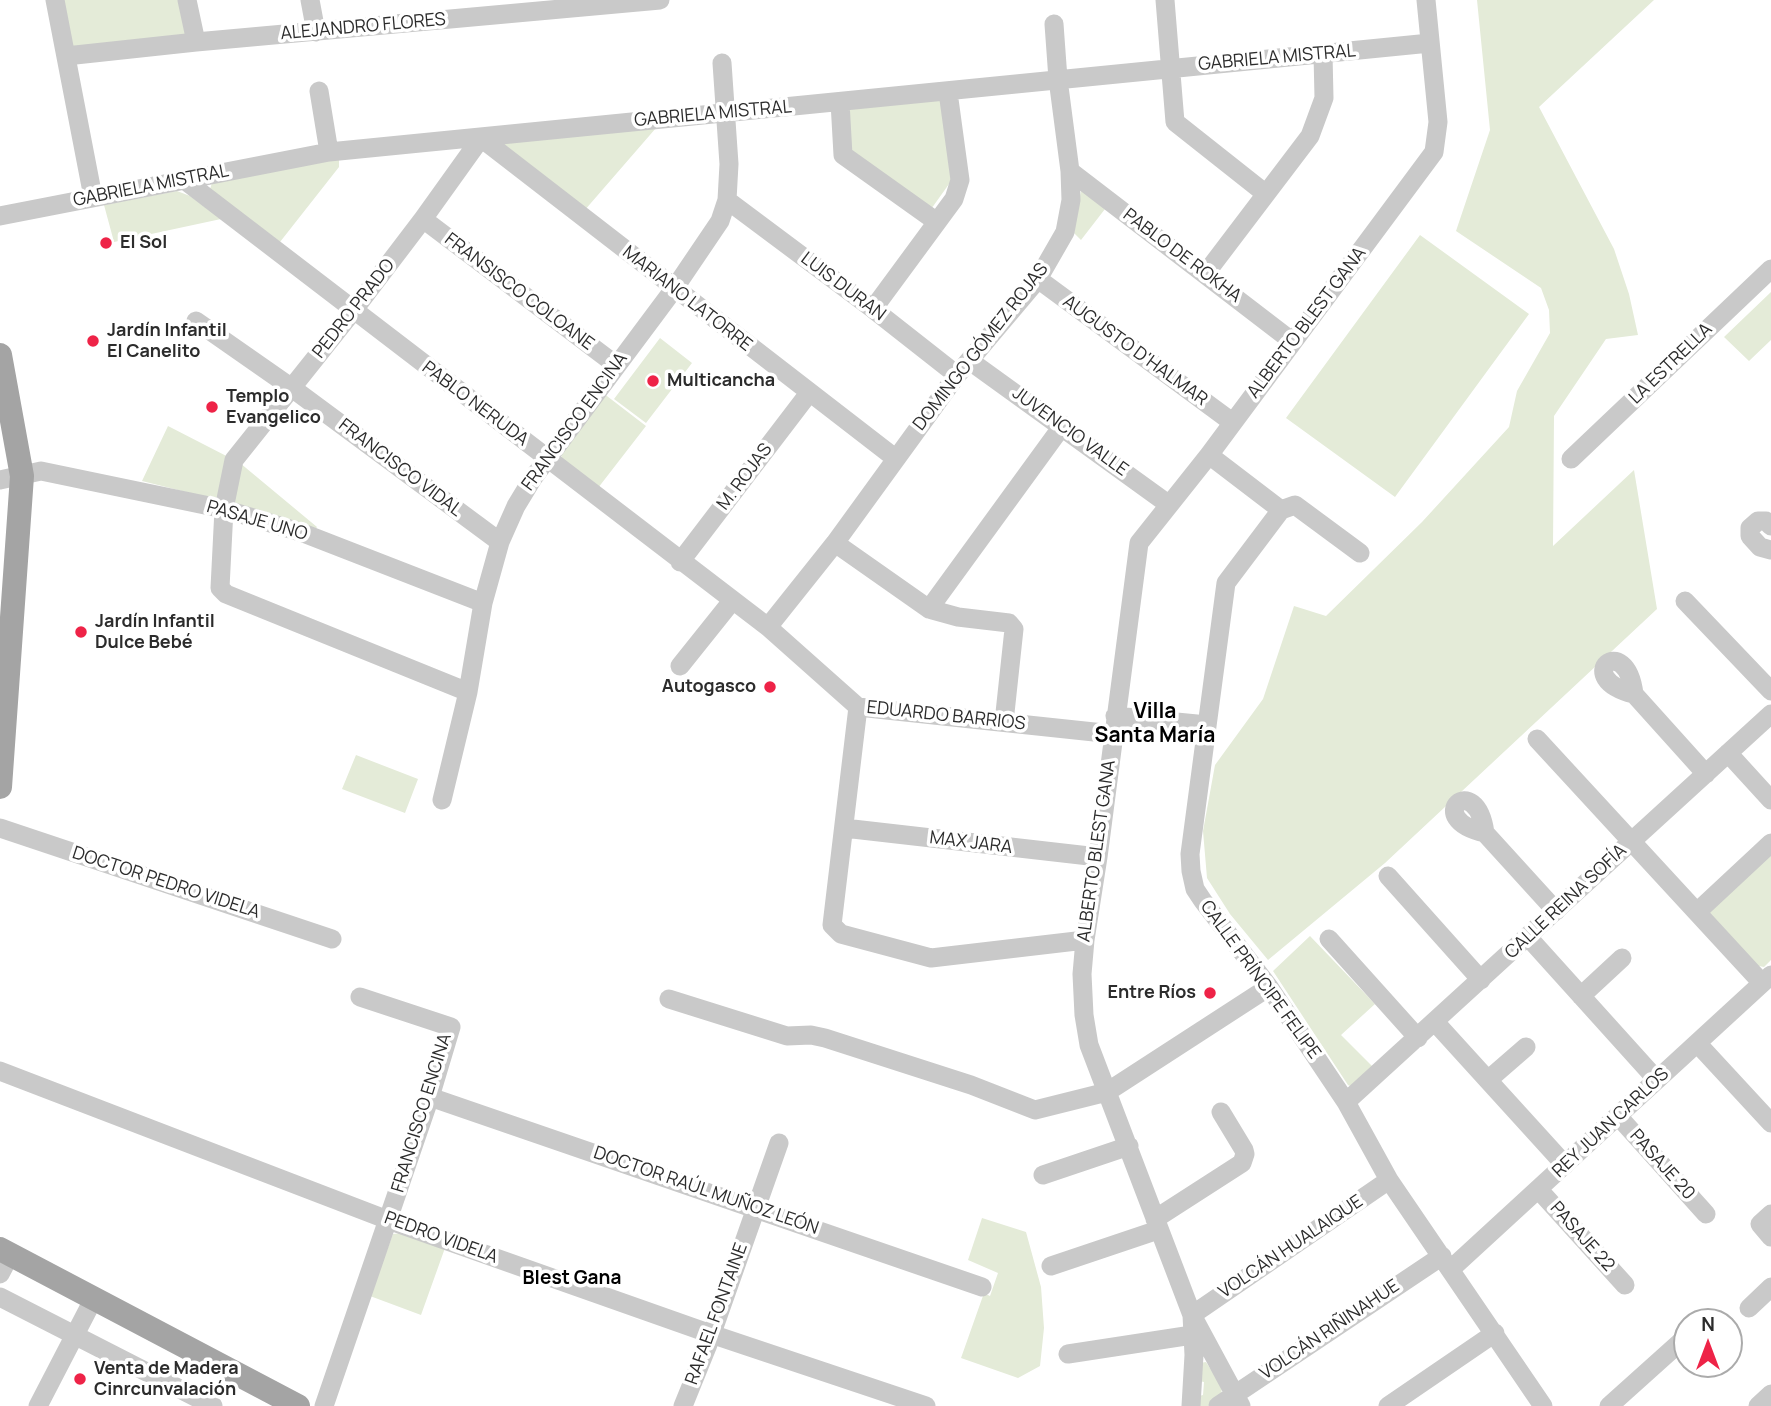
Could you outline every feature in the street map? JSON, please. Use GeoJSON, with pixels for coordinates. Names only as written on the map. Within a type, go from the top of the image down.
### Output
{"type":"FeatureCollection","features":[{"type":"Feature","properties":{"kind":"main road"},"geometry":{"type":"LineString","coordinates":[[0,787],[11,478],[1,360]]}},
{"type":"Feature","properties":{"kind":"main road"},"geometry":{"type":"LineString","coordinates":[[3,1259],[94,1298],[298,1406]]}},
{"type":"Feature","properties":{"kind":"street"},"geometry":{"type":"LineString","coordinates":[[55,0],[93,197]]}},
{"type":"Feature","properties":{"kind":"street"},"geometry":{"type":"LineString","coordinates":[[187,0],[196,42]]}},
{"type":"Feature","properties":{"kind":"street"},"geometry":{"type":"LineString","coordinates":[[310,0],[316,32]]}},
{"type":"Feature","properties":{"kind":"street","name":"ALEJANDRO FLORES"},"geometry":{"type":"LineString","coordinates":[[66,56],[599,3],[660,0]]}},
{"type":"Feature","properties":{"kind":"street"},"geometry":{"type":"LineString","coordinates":[[1165,0],[1175,122],[1266,194]]}},
{"type":"Feature","properties":{"kind":"street","name":"ALBERTO BLEST GANA"},"geometry":{"type":"LineString","coordinates":[[1191,1406],[1194,1355],[1192,1315],[1089,1045],[1084,1015],[1082,974],[1085,940],[1139,543],[1209,455],[1434,152],[1438,122],[1426,0]]}},
{"type":"Feature","properties":{"kind":"street","name":"DOMINGO GÓMEZ ROJAS"},"geometry":{"type":"LineString","coordinates":[[768,627],[835,543],[894,458],[1038,279],[1065,232],[1071,200],[1070,171],[1054,24]]}},
{"type":"Feature","properties":{"kind":"street","name":"GABRIELA MISTRAL"},"geometry":{"type":"LineString","coordinates":[[0,216],[329,152],[1430,43]]}},
{"type":"Feature","properties":{"kind":"street"},"geometry":{"type":"LineString","coordinates":[[1206,273],[1310,136],[1324,98],[1323,54]]}},
{"type":"Feature","properties":{"kind":"street","name":"FRANCISCO ENCINA"},"geometry":{"type":"LineString","coordinates":[[442,800],[468,692],[483,603],[500,542],[516,506],[547,459],[674,289],[720,221],[727,200],[729,164],[722,63]]}},
{"type":"Feature","properties":{"kind":"street"},"geometry":{"type":"LineString","coordinates":[[319,91],[329,152]]}},
{"type":"Feature","properties":{"kind":"street"},"geometry":{"type":"LineString","coordinates":[[873,309],[954,199],[960,180],[948,92]]}},
{"type":"Feature","properties":{"kind":"street"},"geometry":{"type":"LineString","coordinates":[[840,102],[843,155],[937,222]]}},
{"type":"Feature","properties":{"kind":"street","name":"PEDRO PRADO"},"geometry":{"type":"LineString","coordinates":[[468,692],[226,594],[220,588],[224,509],[234,460],[423,219],[481,138]]}},
{"type":"Feature","properties":{"kind":"street","name":"MARIANO LATORRE"},"geometry":{"type":"LineString","coordinates":[[481,138],[894,458]]}},
{"type":"Feature","properties":{"kind":"street","name":"PABLO DE ROKHA"},"geometry":{"type":"LineString","coordinates":[[1070,171],[1293,342]]}},
{"type":"Feature","properties":{"kind":"street","name":"PABLO NERUDA"},"geometry":{"type":"LineString","coordinates":[[183,179],[768,627]]}},
{"type":"Feature","properties":{"kind":"street","name":"LUIS DURAN"},"geometry":{"type":"LineString","coordinates":[[727,200],[873,309],[964,368]]}},
{"type":"Feature","properties":{"kind":"street","name":"FRANSISCO COLOANE"},"geometry":{"type":"LineString","coordinates":[[423,219],[616,365]]}},
{"type":"Feature","properties":{"kind":"street","name":"LA ESTRELLA"},"geometry":{"type":"LineString","coordinates":[[1571,460],[1771,270]]}},
{"type":"Feature","properties":{"kind":"street","name":"AUGUSTO D'HALMAR"},"geometry":{"type":"LineString","coordinates":[[1038,279],[1232,422]]}},
{"type":"Feature","properties":{"kind":"street","name":"FRANCISCO VIDAL"},"geometry":{"type":"LineString","coordinates":[[196,321],[292,388],[500,542]]}},
{"type":"Feature","properties":{"kind":"street","name":"JUVENCIO VALLE"},"geometry":{"type":"LineString","coordinates":[[964,368],[1063,425],[1168,504]]}},
{"type":"Feature","properties":{"kind":"street","name":"M. ROJAS"},"geometry":{"type":"LineString","coordinates":[[680,562],[809,393]]}},
{"type":"Feature","properties":{"kind":"street"},"geometry":{"type":"LineString","coordinates":[[929,608],[1063,425]]}},
{"type":"Feature","properties":{"kind":"street"},"geometry":{"type":"LineString","coordinates":[[1209,455],[1281,510],[1295,505],[1360,553]]}},
{"type":"Feature","properties":{"kind":"street","name":"PASAJE UNO"},"geometry":{"type":"LineString","coordinates":[[11,478],[41,471],[224,509],[303,533],[483,603]]}},
{"type":"Feature","properties":{"kind":"street","name":"CALLE PRÍNCIPE FELIPE"},"geometry":{"type":"LineString","coordinates":[[1281,510],[1226,583],[1190,854],[1195,889],[1353,1096],[1389,1180],[1543,1406]]}},
{"type":"Feature","properties":{"kind":"street"},"geometry":{"type":"LineString","coordinates":[[1771,526],[1758,521],[1750,528],[1750,536],[1760,547],[1771,550]]}},
{"type":"Feature","properties":{"kind":"street"},"geometry":{"type":"LineString","coordinates":[[835,543],[929,608],[958,617],[1009,623],[1014,629],[1004,722]]}},
{"type":"Feature","properties":{"kind":"street"},"geometry":{"type":"LineString","coordinates":[[680,666],[732,601]]}},
{"type":"Feature","properties":{"kind":"street"},"geometry":{"type":"LineString","coordinates":[[1685,601],[1771,691]]}},
{"type":"Feature","properties":{"kind":"street","name":"EDUARDO BARRIOS"},"geometry":{"type":"LineString","coordinates":[[768,627],[858,707],[1004,722],[1207,725]]}},
{"type":"Feature","properties":{"kind":"street"},"geometry":{"type":"LineString","coordinates":[[1634,694],[1706,774]]}},
{"type":"Feature","properties":{"kind":"street"},"geometry":{"type":"LineString","coordinates":[[858,707],[832,925],[841,934],[931,958],[1085,940]]}},
{"type":"Feature","properties":{"kind":"street","name":"CALLE REINA SOFÍA"},"geometry":{"type":"LineString","coordinates":[[1353,1096],[1771,714]]}},
{"type":"Feature","properties":{"kind":"street"},"geometry":{"type":"LineString","coordinates":[[1537,739],[1697,912],[1767,979]]}},
{"type":"Feature","properties":{"kind":"street"},"geometry":{"type":"LineString","coordinates":[[1728,753],[1771,800]]}},
{"type":"Feature","properties":{"kind":"street","name":"DOCTOR PEDRO VIDELA"},"geometry":{"type":"LineString","coordinates":[[0,828],[332,939]]}},
{"type":"Feature","properties":{"kind":"street","name":"MAX JARA"},"geometry":{"type":"LineString","coordinates":[[844,828],[1098,858]]}},
{"type":"Feature","properties":{"kind":"street"},"geometry":{"type":"LineString","coordinates":[[1485,833],[1556,911]]}},
{"type":"Feature","properties":{"kind":"street"},"geometry":{"type":"LineString","coordinates":[[1697,912],[1771,844]]}},
{"type":"Feature","properties":{"kind":"street"},"geometry":{"type":"LineString","coordinates":[[1388,876],[1481,980]]}},
{"type":"Feature","properties":{"kind":"street"},"geometry":{"type":"LineString","coordinates":[[1528,937],[1657,1080]]}},
{"type":"Feature","properties":{"kind":"street"},"geometry":{"type":"LineString","coordinates":[[1329,939],[1418,1038]]}},
{"type":"Feature","properties":{"kind":"street"},"geometry":{"type":"LineString","coordinates":[[1581,996],[1622,958]]}},
{"type":"Feature","properties":{"kind":"street","name":"REY JUAN CARLOS"},"geometry":{"type":"LineString","coordinates":[[1447,1263],[1565,1166],[1767,979]]}},
{"type":"Feature","properties":{"kind":"street"},"geometry":{"type":"LineString","coordinates":[[668,999],[788,1036],[811,1035],[825,1038],[971,1085],[1035,1110],[1107,1092],[1269,987]]}},
{"type":"Feature","properties":{"kind":"street","name":"FRANCISCO ENCINA"},"geometry":{"type":"LineString","coordinates":[[324,1406],[430,1097],[451,1027],[360,997]]}},
{"type":"Feature","properties":{"kind":"street"},"geometry":{"type":"LineString","coordinates":[[1435,1022],[1565,1166]]}},
{"type":"Feature","properties":{"kind":"street"},"geometry":{"type":"LineString","coordinates":[[1697,1043],[1771,1123]]}},
{"type":"Feature","properties":{"kind":"street"},"geometry":{"type":"LineString","coordinates":[[1488,1080],[1526,1047]]}},
{"type":"Feature","properties":{"kind":"street","name":"PEDRO VIDELA"},"geometry":{"type":"LineString","coordinates":[[0,1071],[388,1220],[711,1334],[926,1406]]}},
{"type":"Feature","properties":{"kind":"street","name":"DOCTOR RAÚL MUÑOZ LEÓN"},"geometry":{"type":"LineString","coordinates":[[430,1097],[982,1287]]}},
{"type":"Feature","properties":{"kind":"street"},"geometry":{"type":"LineString","coordinates":[[1051,1266],[1156,1224],[1242,1163],[1244,1150],[1221,1112]]}},
{"type":"Feature","properties":{"kind":"street","name":"PASAJE 20"},"geometry":{"type":"LineString","coordinates":[[1618,1116],[1706,1214]]}},
{"type":"Feature","properties":{"kind":"street","name":"RAFAEL FONTAINE"},"geometry":{"type":"LineString","coordinates":[[683,1406],[779,1143]]}},
{"type":"Feature","properties":{"kind":"street"},"geometry":{"type":"LineString","coordinates":[[1044,1175],[1129,1146]]}},
{"type":"Feature","properties":{"kind":"street","name":"VOLCÁN HUALAIQUE"},"geometry":{"type":"LineString","coordinates":[[1192,1315],[1389,1180]]}},
{"type":"Feature","properties":{"kind":"street","name":"PASAJE 22"},"geometry":{"type":"LineString","coordinates":[[1539,1189],[1625,1285]]}},
{"type":"Feature","properties":{"kind":"street","name":"VOLCÁN RIÑINAHUE"},"geometry":{"type":"LineString","coordinates":[[1231,1402],[1447,1263]]}},
{"type":"Feature","properties":{"kind":"street"},"geometry":{"type":"LineString","coordinates":[[1749,1308],[1771,1287]]}},
{"type":"Feature","properties":{"kind":"street"},"geometry":{"type":"LineString","coordinates":[[0,1297],[213,1406]]}},
{"type":"Feature","properties":{"kind":"street"},"geometry":{"type":"LineString","coordinates":[[38,1406],[94,1298]]}},
{"type":"Feature","properties":{"kind":"street"},"geometry":{"type":"LineString","coordinates":[[1192,1315],[1231,1402]]}},
{"type":"Feature","properties":{"kind":"street"},"geometry":{"type":"LineString","coordinates":[[1388,1406],[1494,1333]]}},
{"type":"Feature","properties":{"kind":"street"},"geometry":{"type":"LineString","coordinates":[[1068,1354],[1192,1335]]}},
{"type":"Feature","properties":{"kind":"street"},"geometry":{"type":"LineString","coordinates":[[1609,1406],[1673,1349]]}},
{"type":"Feature","properties":{"kind":"street"},"geometry":{"type":"LineString","coordinates":[[1758,1406],[1771,1394]]}},
{"type":"Feature","properties":{"kind":"green space"},"geometry":{"type":"Polygon","coordinates":[[[62,0],[182,0],[188,34],[72,49],[62,0]]]}},
{"type":"Feature","properties":{"kind":"green space"},"geometry":{"type":"Polygon","coordinates":[[[1477,0],[1654,0],[1539,107],[1614,249],[1629,294],[1638,335],[1606,339],[1554,416],[1553,546],[1634,470],[1657,609],[1385,863],[1268,960],[1230,914],[1207,878],[1203,831],[1215,765],[1263,699],[1294,606],[1326,616],[1422,522],[1509,427],[1517,391],[1550,333],[1549,310],[1541,288],[1456,231],[1490,130],[1477,0]]]}},
{"type":"Feature","properties":{"kind":"green space"},"geometry":{"type":"Polygon","coordinates":[[[946,99],[954,177],[929,212],[849,149],[845,108],[946,99]]]}},
{"type":"Feature","properties":{"kind":"green space"},"geometry":{"type":"Polygon","coordinates":[[[656,128],[584,211],[502,150],[505,142],[656,128]]]}},
{"type":"Feature","properties":{"kind":"green space"},"geometry":{"type":"Polygon","coordinates":[[[339,157],[339,167],[280,242],[210,189],[213,180],[339,157]]]}},
{"type":"Feature","properties":{"kind":"green space"},"geometry":{"type":"Polygon","coordinates":[[[1081,190],[1105,209],[1081,240],[1074,233],[1081,190]]]}},
{"type":"Feature","properties":{"kind":"green space"},"geometry":{"type":"Polygon","coordinates":[[[177,191],[190,196],[221,219],[114,242],[104,205],[177,191]]]}},
{"type":"Feature","properties":{"kind":"green space"},"geometry":{"type":"Polygon","coordinates":[[[1420,235],[1529,314],[1395,497],[1286,418],[1420,235]]]}},
{"type":"Feature","properties":{"kind":"green space"},"geometry":{"type":"Polygon","coordinates":[[[1771,292],[1771,340],[1749,361],[1724,337],[1771,292]]]}},
{"type":"Feature","properties":{"kind":"green space","name":"Multicancha"},"geometry":{"type":"Polygon","coordinates":[[[660,338],[692,363],[646,423],[614,399],[660,338]]]}},
{"type":"Feature","properties":{"kind":"green space"},"geometry":{"type":"Polygon","coordinates":[[[603,393],[646,426],[598,488],[562,460],[560,448],[603,393]]]}},
{"type":"Feature","properties":{"kind":"green space"},"geometry":{"type":"Polygon","coordinates":[[[168,426],[240,463],[317,527],[315,530],[214,499],[142,481],[168,426]]]}},
{"type":"Feature","properties":{"kind":"green space"},"geometry":{"type":"Polygon","coordinates":[[[356,755],[418,779],[405,813],[342,789],[356,755]]]}},
{"type":"Feature","properties":{"kind":"green space"},"geometry":{"type":"Polygon","coordinates":[[[1771,853],[1771,960],[1764,967],[1754,965],[1711,920],[1709,908],[1771,853]]]}},
{"type":"Feature","properties":{"kind":"green space"},"geometry":{"type":"Polygon","coordinates":[[[1310,936],[1375,1004],[1341,1035],[1373,1067],[1352,1087],[1348,1085],[1273,971],[1310,936]]]}},
{"type":"Feature","properties":{"kind":"green space"},"geometry":{"type":"Polygon","coordinates":[[[982,1218],[1026,1232],[1041,1287],[1044,1328],[1040,1366],[1018,1378],[961,1358],[984,1293],[990,1296],[998,1273],[968,1260],[982,1218]]]}},
{"type":"Feature","properties":{"kind":"green space"},"geometry":{"type":"Polygon","coordinates":[[[402,1233],[445,1248],[421,1315],[370,1296],[393,1234],[402,1233]]]}},
{"type":"Feature","properties":{"kind":"green space"},"geometry":{"type":"Polygon","coordinates":[[[1206,1362],[1222,1387],[1221,1396],[1208,1406],[1198,1406],[1199,1396],[1203,1395],[1204,1382],[1199,1381],[1200,1363],[1206,1362]]]}},
{"type":"Feature","properties":{"kind":"place","name":"El Sol"},"geometry":{"type":"Point","coordinates":[106,243]}},
{"type":"Feature","properties":{"kind":"place","name":"Jardín Infantil El Canelito"},"geometry":{"type":"Point","coordinates":[93,341]}},
{"type":"Feature","properties":{"kind":"place","name":"Multicancha"},"geometry":{"type":"Point","coordinates":[653,381]}},
{"type":"Feature","properties":{"kind":"place","name":"Templo Evangelico"},"geometry":{"type":"Point","coordinates":[212,407]}},
{"type":"Feature","properties":{"kind":"place","name":"Jardín Infantil Dulce Bebé"},"geometry":{"type":"Point","coordinates":[81,632]}},
{"type":"Feature","properties":{"kind":"place","name":"Autogasco"},"geometry":{"type":"Point","coordinates":[770,687]}},
{"type":"Feature","properties":{"kind":"place","name":"Entre Ríos"},"geometry":{"type":"Point","coordinates":[1210,993]}},
{"type":"Feature","properties":{"kind":"place","name":"Venta de Madera Cinrcunvalación"},"geometry":{"type":"Point","coordinates":[80,1379]}},
{"type":"Feature","properties":{"kind":"district","name":"Villa Santa María"},"geometry":{"type":"Point","coordinates":[1155,724]}},
{"type":"Feature","properties":{"kind":"district","name":"Blest Gana"},"geometry":{"type":"Point","coordinates":[572,1279]}}]}
